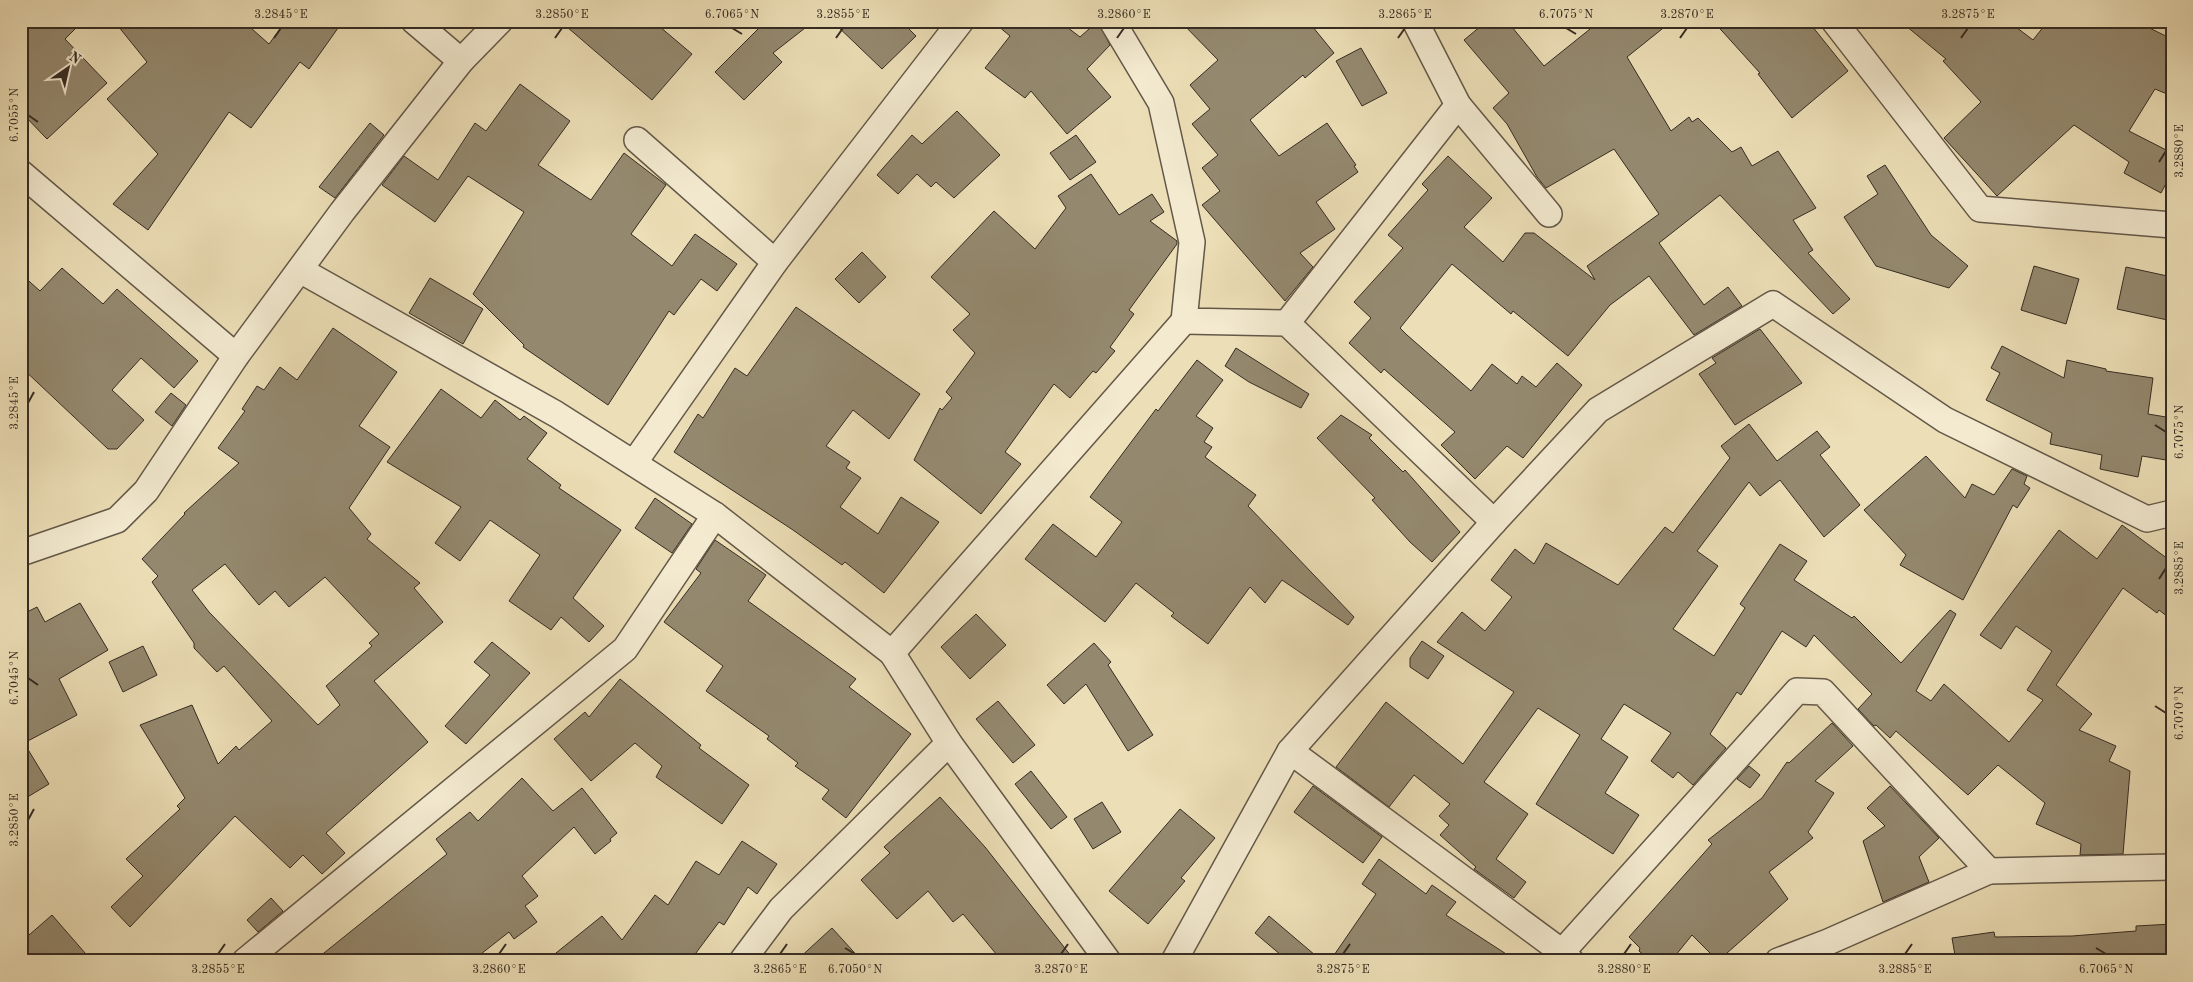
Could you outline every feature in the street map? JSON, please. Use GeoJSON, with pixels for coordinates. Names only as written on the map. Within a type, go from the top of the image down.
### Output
{"type":"FeatureCollection","features":[{"type":"Feature","properties":{"kind":"street"},"geometry":{"type":"LineString","coordinates":[[414,21],[461,61]]}},
{"type":"Feature","properties":{"kind":"street"},"geometry":{"type":"LineString","coordinates":[[21,553],[117,520],[146,491],[236,356],[342,212],[461,61],[500,21]]}},
{"type":"Feature","properties":{"kind":"street"},"geometry":{"type":"LineString","coordinates":[[634,463],[776,262],[960,21]]}},
{"type":"Feature","properties":{"kind":"street"},"geometry":{"type":"LineString","coordinates":[[892,653],[1184,321],[1192,242],[1161,103],[1112,21]]}},
{"type":"Feature","properties":{"kind":"street"},"geometry":{"type":"LineString","coordinates":[[1415,21],[1458,105],[1549,214]]}},
{"type":"Feature","properties":{"kind":"street"},"geometry":{"type":"LineString","coordinates":[[1834,21],[1980,209],[2172,225]]}},
{"type":"Feature","properties":{"kind":"street"},"geometry":{"type":"LineString","coordinates":[[1286,323],[1458,105]]}},
{"type":"Feature","properties":{"kind":"street"},"geometry":{"type":"LineString","coordinates":[[637,140],[776,262]]}},
{"type":"Feature","properties":{"kind":"street"},"geometry":{"type":"LineString","coordinates":[[21,173],[236,356]]}},
{"type":"Feature","properties":{"kind":"street"},"geometry":{"type":"LineString","coordinates":[[300,270],[556,414],[634,463],[715,516],[892,653],[949,744],[1108,961]]}},
{"type":"Feature","properties":{"kind":"street"},"geometry":{"type":"LineString","coordinates":[[1174,961],[1290,751],[1494,522],[1598,410],[1773,304],[1945,420],[2147,518],[2172,513]]}},
{"type":"Feature","properties":{"kind":"street"},"geometry":{"type":"LineString","coordinates":[[1184,321],[1286,323],[1494,522]]}},
{"type":"Feature","properties":{"kind":"street"},"geometry":{"type":"LineString","coordinates":[[245,961],[625,649],[715,516]]}},
{"type":"Feature","properties":{"kind":"street"},"geometry":{"type":"LineString","coordinates":[[1290,751],[1566,956],[1797,691],[1823,692],[1989,871]]}},
{"type":"Feature","properties":{"kind":"street"},"geometry":{"type":"LineString","coordinates":[[742,961],[781,909],[949,744]]}},
{"type":"Feature","properties":{"kind":"street"},"geometry":{"type":"LineString","coordinates":[[1778,961],[1828,952],[1989,871],[2172,868]]}},
{"type":"Feature","properties":{"kind":"building"},"geometry":{"type":"Polygon","coordinates":[[[21,21],[83,21],[65,39],[107,83],[47,139],[21,112],[21,21]]]}},
{"type":"Feature","properties":{"kind":"building"},"geometry":{"type":"Polygon","coordinates":[[[114,21],[243,21],[269,44],[286,21],[343,21],[309,69],[300,62],[251,128],[229,112],[148,230],[113,204],[158,154],[107,99],[147,62],[114,21]]]}},
{"type":"Feature","properties":{"kind":"building"},"geometry":{"type":"Polygon","coordinates":[[[560,21],[653,21],[692,54],[652,100],[560,21]]]}},
{"type":"Feature","properties":{"kind":"building"},"geometry":{"type":"Polygon","coordinates":[[[766,21],[814,21],[773,53],[782,62],[744,100],[715,72],[766,21]]]}},
{"type":"Feature","properties":{"kind":"building"},"geometry":{"type":"Polygon","coordinates":[[[832,21],[901,21],[916,36],[882,69],[832,21]]]}},
{"type":"Feature","properties":{"kind":"building"},"geometry":{"type":"Polygon","coordinates":[[[992,21],[1059,21],[1080,37],[1098,21],[1110,45],[1087,69],[1111,97],[1067,134],[1031,91],[1025,98],[985,68],[1010,36],[992,21]]]}},
{"type":"Feature","properties":{"kind":"building"},"geometry":{"type":"Polygon","coordinates":[[[1180,21],[1308,21],[1334,53],[1305,78],[1303,75],[1250,120],[1279,156],[1327,123],[1356,165],[1354,166],[1358,172],[1316,202],[1335,229],[1300,253],[1313,267],[1285,301],[1202,205],[1220,191],[1202,168],[1218,155],[1192,124],[1210,109],[1190,85],[1218,60],[1180,21]]]}},
{"type":"Feature","properties":{"kind":"building"},"geometry":{"type":"Polygon","coordinates":[[[1487,21],[1507,21],[1544,66],[1600,21],[1672,21],[1627,57],[1671,131],[1689,117],[1692,122],[1698,118],[1732,152],[1741,147],[1752,166],[1778,151],[1816,208],[1793,220],[1813,250],[1808,253],[1850,299],[1833,314],[1720,195],[1659,243],[1704,305],[1728,287],[1742,306],[1694,335],[1649,276],[1610,305],[1568,356],[1513,311],[1511,314],[1452,264],[1400,328],[1407,335],[1471,391],[1492,364],[1517,384],[1522,376],[1536,387],[1557,363],[1582,385],[1523,458],[1507,446],[1475,479],[1441,445],[1455,432],[1384,369],[1381,373],[1349,343],[1371,318],[1354,302],[1403,248],[1388,235],[1428,190],[1422,184],[1448,156],[1492,198],[1464,227],[1503,262],[1525,233],[1534,233],[1595,280],[1587,266],[1659,214],[1614,149],[1546,188],[1537,177],[1507,124],[1493,108],[1509,93],[1464,40],[1487,21]]]}},
{"type":"Feature","properties":{"kind":"building"},"geometry":{"type":"Polygon","coordinates":[[[1713,21],[1808,21],[1848,71],[1792,118],[1758,74],[1760,73],[1713,21]]]}},
{"type":"Feature","properties":{"kind":"building"},"geometry":{"type":"Polygon","coordinates":[[[1900,21],[2008,21],[2033,40],[2048,21],[2135,21],[2172,39],[2172,96],[2155,89],[2129,131],[2172,153],[2172,172],[2161,193],[2124,173],[2129,162],[2074,125],[1997,196],[1944,138],[1981,102],[1943,61],[1946,59],[1900,21]]]}},
{"type":"Feature","properties":{"kind":"building"},"geometry":{"type":"Polygon","coordinates":[[[1361,48],[1387,93],[1362,106],[1336,61],[1361,48]]]}},
{"type":"Feature","properties":{"kind":"building"},"geometry":{"type":"Polygon","coordinates":[[[520,84],[570,121],[538,165],[591,200],[624,153],[666,185],[631,234],[672,266],[695,234],[737,264],[717,291],[701,279],[674,315],[669,311],[608,405],[523,347],[524,345],[473,294],[524,212],[468,176],[435,222],[382,185],[404,156],[438,180],[475,123],[486,131],[520,84]]]}},
{"type":"Feature","properties":{"kind":"building"},"geometry":{"type":"Polygon","coordinates":[[[957,111],[1000,155],[954,198],[936,182],[931,187],[917,174],[898,194],[877,175],[912,135],[922,144],[957,111]]]}},
{"type":"Feature","properties":{"kind":"building"},"geometry":{"type":"Polygon","coordinates":[[[370,123],[384,135],[335,198],[319,187],[370,123]]]}},
{"type":"Feature","properties":{"kind":"building"},"geometry":{"type":"Polygon","coordinates":[[[1076,135],[1096,162],[1070,180],[1050,153],[1076,135]]]}},
{"type":"Feature","properties":{"kind":"building"},"geometry":{"type":"Polygon","coordinates":[[[1885,165],[1931,235],[1968,266],[1949,288],[1876,266],[1844,217],[1878,194],[1867,176],[1885,165]]]}},
{"type":"Feature","properties":{"kind":"building"},"geometry":{"type":"Polygon","coordinates":[[[1091,174],[1119,215],[1152,194],[1164,212],[1150,221],[1177,241],[1177,244],[1129,310],[1134,314],[1110,347],[1115,351],[1096,373],[1093,371],[1070,398],[1054,384],[1005,452],[1021,464],[981,514],[914,460],[940,408],[942,410],[952,398],[946,392],[975,353],[953,330],[970,314],[931,277],[994,211],[1035,249],[1066,208],[1058,196],[1091,174]]]}},
{"type":"Feature","properties":{"kind":"building"},"geometry":{"type":"Polygon","coordinates":[[[862,252],[886,277],[859,303],[835,279],[862,252]]]}},
{"type":"Feature","properties":{"kind":"building"},"geometry":{"type":"Polygon","coordinates":[[[2034,266],[2079,279],[2066,324],[2021,310],[2034,266]]]}},
{"type":"Feature","properties":{"kind":"building"},"geometry":{"type":"Polygon","coordinates":[[[2126,267],[2172,277],[2172,321],[2117,309],[2126,267]]]}},
{"type":"Feature","properties":{"kind":"building"},"geometry":{"type":"Polygon","coordinates":[[[62,268],[103,304],[117,289],[198,361],[174,388],[141,358],[112,390],[144,420],[117,449],[108,449],[21,367],[21,274],[40,291],[62,268]]]}},
{"type":"Feature","properties":{"kind":"building"},"geometry":{"type":"Polygon","coordinates":[[[430,278],[483,309],[463,344],[409,313],[430,278]]]}},
{"type":"Feature","properties":{"kind":"building"},"geometry":{"type":"Polygon","coordinates":[[[796,307],[920,394],[889,439],[853,410],[826,446],[850,462],[846,468],[861,478],[840,507],[878,534],[901,497],[939,522],[884,593],[845,562],[842,565],[793,530],[674,452],[698,414],[703,418],[735,368],[747,376],[796,307]]]}},
{"type":"Feature","properties":{"kind":"building"},"geometry":{"type":"Polygon","coordinates":[[[333,328],[397,372],[359,426],[390,447],[349,508],[371,534],[367,539],[420,583],[414,588],[443,622],[374,681],[428,742],[326,833],[345,853],[322,874],[303,855],[290,868],[235,816],[130,927],[111,907],[143,876],[126,859],[180,809],[177,806],[185,798],[140,725],[192,705],[218,764],[236,746],[239,750],[272,721],[224,666],[217,672],[194,648],[194,643],[152,582],[158,576],[142,559],[184,513],[239,463],[218,448],[245,411],[242,409],[257,386],[264,390],[280,367],[297,380],[333,328]],[[225,564],[192,590],[209,612],[318,725],[340,705],[326,686],[372,646],[369,643],[379,634],[325,577],[289,607],[275,591],[259,605],[225,564]]]}},
{"type":"Feature","properties":{"kind":"building"},"geometry":{"type":"Polygon","coordinates":[[[1760,329],[1802,383],[1735,425],[1699,374],[1716,363],[1712,358],[1760,329]]]}},
{"type":"Feature","properties":{"kind":"building"},"geometry":{"type":"Polygon","coordinates":[[[2002,346],[2064,378],[2067,360],[2106,369],[2106,371],[2153,378],[2148,414],[2172,418],[2172,461],[2142,456],[2138,477],[2100,469],[2102,455],[2050,444],[2052,433],[1986,400],[2000,373],[1991,368],[2002,346]]]}},
{"type":"Feature","properties":{"kind":"building"},"geometry":{"type":"Polygon","coordinates":[[[1236,348],[1309,394],[1301,408],[1249,382],[1225,366],[1236,348]]]}},
{"type":"Feature","properties":{"kind":"building"},"geometry":{"type":"Polygon","coordinates":[[[1197,360],[1223,380],[1196,416],[1213,428],[1204,442],[1212,447],[1205,457],[1256,495],[1248,506],[1354,617],[1348,625],[1282,580],[1265,603],[1250,587],[1208,644],[1171,616],[1174,613],[1136,583],[1105,622],[1025,559],[1053,524],[1096,557],[1122,522],[1090,497],[1156,409],[1158,411],[1197,360]]]}},
{"type":"Feature","properties":{"kind":"building"},"geometry":{"type":"Polygon","coordinates":[[[441,389],[481,418],[495,400],[520,420],[524,416],[547,433],[527,459],[561,485],[559,488],[621,530],[573,598],[604,626],[589,642],[561,617],[551,630],[509,601],[540,555],[490,520],[460,561],[435,543],[461,507],[387,462],[441,389]]]}},
{"type":"Feature","properties":{"kind":"building"},"geometry":{"type":"Polygon","coordinates":[[[171,393],[186,405],[172,426],[155,412],[171,393]]]}},
{"type":"Feature","properties":{"kind":"building"},"geometry":{"type":"Polygon","coordinates":[[[1341,415],[1372,435],[1369,438],[1403,472],[1405,470],[1460,532],[1432,562],[1410,542],[1372,500],[1375,498],[1317,438],[1341,415]]]}},
{"type":"Feature","properties":{"kind":"building"},"geometry":{"type":"Polygon","coordinates":[[[1749,424],[1777,461],[1817,431],[1830,447],[1820,455],[1860,505],[1824,537],[1780,480],[1760,496],[1749,482],[1697,551],[1718,566],[1673,629],[1714,656],[1745,608],[1740,604],[1780,544],[1807,561],[1794,580],[1852,618],[1854,616],[1901,663],[1950,610],[1956,614],[1916,691],[1931,701],[1944,684],[2009,742],[2043,700],[2027,690],[2052,651],[2016,626],[2001,649],[1980,635],[2059,530],[2097,559],[2122,525],[2172,562],[2172,620],[2159,610],[2157,613],[2123,588],[2056,685],[2092,714],[2079,730],[2116,746],[2109,761],[2130,771],[2123,854],[2080,855],[2081,844],[2036,824],[2045,803],[1998,765],[1968,795],[1896,731],[1890,738],[1876,725],[1874,726],[1858,709],[1872,694],[1814,635],[1806,647],[1782,631],[1741,695],[1737,692],[1710,734],[1726,748],[1693,785],[1678,772],[1673,778],[1651,761],[1671,733],[1624,704],[1601,739],[1628,757],[1605,793],[1639,815],[1613,854],[1536,804],[1580,735],[1538,708],[1484,782],[1528,814],[1496,859],[1526,882],[1514,898],[1474,869],[1476,867],[1440,835],[1449,825],[1439,816],[1450,804],[1414,775],[1389,807],[1336,767],[1386,702],[1463,764],[1514,692],[1437,642],[1462,612],[1485,631],[1512,597],[1491,580],[1515,549],[1534,564],[1546,543],[1618,585],[1665,527],[1673,533],[1730,458],[1721,446],[1749,424]]]}},
{"type":"Feature","properties":{"kind":"building"},"geometry":{"type":"Polygon","coordinates":[[[1926,456],[1965,498],[1972,484],[1994,495],[2012,469],[2027,476],[2024,484],[2030,488],[2017,508],[2013,505],[1963,600],[1900,565],[1906,555],[1864,510],[1926,456]]]}},
{"type":"Feature","properties":{"kind":"building"},"geometry":{"type":"Polygon","coordinates":[[[655,498],[692,524],[672,553],[635,528],[655,498]]]}},
{"type":"Feature","properties":{"kind":"building"},"geometry":{"type":"Polygon","coordinates":[[[715,540],[766,575],[748,601],[856,679],[849,687],[911,734],[846,818],[822,799],[829,790],[795,766],[798,763],[767,739],[769,736],[706,691],[723,666],[664,622],[701,573],[696,569],[715,540]]]}},
{"type":"Feature","properties":{"kind":"building"},"geometry":{"type":"Polygon","coordinates":[[[80,603],[108,650],[59,679],[77,715],[24,743],[49,784],[21,801],[21,615],[37,607],[45,622],[80,603]]]}},
{"type":"Feature","properties":{"kind":"building"},"geometry":{"type":"Polygon","coordinates":[[[976,614],[1006,645],[970,679],[941,647],[976,614]]]}},
{"type":"Feature","properties":{"kind":"building"},"geometry":{"type":"Polygon","coordinates":[[[1422,641],[1444,656],[1428,679],[1410,667],[1410,658],[1422,641]]]}},
{"type":"Feature","properties":{"kind":"building"},"geometry":{"type":"Polygon","coordinates":[[[492,642],[530,673],[466,744],[445,726],[490,675],[474,662],[492,642]]]}},
{"type":"Feature","properties":{"kind":"building"},"geometry":{"type":"Polygon","coordinates":[[[1094,643],[1111,662],[1108,665],[1153,735],[1128,751],[1086,684],[1064,704],[1047,685],[1094,643]]]}},
{"type":"Feature","properties":{"kind":"building"},"geometry":{"type":"Polygon","coordinates":[[[143,646],[157,675],[123,692],[109,662],[143,646]]]}},
{"type":"Feature","properties":{"kind":"building"},"geometry":{"type":"Polygon","coordinates":[[[620,679],[701,745],[699,748],[749,785],[722,824],[656,777],[662,766],[635,743],[591,781],[554,739],[585,712],[589,717],[620,679]]]}},
{"type":"Feature","properties":{"kind":"building"},"geometry":{"type":"Polygon","coordinates":[[[998,701],[1035,745],[1013,763],[976,719],[998,701]]]}},
{"type":"Feature","properties":{"kind":"building"},"geometry":{"type":"Polygon","coordinates":[[[1832,723],[1853,746],[1815,781],[1834,793],[1808,832],[1813,838],[1769,872],[1788,899],[1718,961],[1692,935],[1671,961],[1651,961],[1639,951],[1640,948],[1629,937],[1712,844],[1708,840],[1762,798],[1787,762],[1789,763],[1832,723]]]}},
{"type":"Feature","properties":{"kind":"building"},"geometry":{"type":"Polygon","coordinates":[[[1749,766],[1760,775],[1750,788],[1737,779],[1749,766]]]}},
{"type":"Feature","properties":{"kind":"building"},"geometry":{"type":"Polygon","coordinates":[[[1031,771],[1067,817],[1051,829],[1015,784],[1031,771]]]}},
{"type":"Feature","properties":{"kind":"building"},"geometry":{"type":"Polygon","coordinates":[[[522,778],[553,811],[582,788],[617,833],[610,839],[611,841],[595,854],[574,827],[522,876],[538,896],[525,906],[537,922],[514,939],[509,932],[472,961],[314,961],[447,854],[436,839],[470,812],[478,821],[522,778]]]}},
{"type":"Feature","properties":{"kind":"building"},"geometry":{"type":"Polygon","coordinates":[[[1313,786],[1382,837],[1363,863],[1294,812],[1313,786]]]}},
{"type":"Feature","properties":{"kind":"building"},"geometry":{"type":"Polygon","coordinates":[[[1890,786],[1939,838],[1919,857],[1929,882],[1883,902],[1863,841],[1885,826],[1867,808],[1890,786]]]}},
{"type":"Feature","properties":{"kind":"building"},"geometry":{"type":"Polygon","coordinates":[[[940,797],[985,847],[1075,961],[1002,961],[963,914],[953,922],[928,891],[897,919],[861,880],[890,853],[884,847],[940,797]]]}},
{"type":"Feature","properties":{"kind":"building"},"geometry":{"type":"Polygon","coordinates":[[[1102,802],[1121,832],[1093,849],[1074,819],[1102,802]]]}},
{"type":"Feature","properties":{"kind":"building"},"geometry":{"type":"Polygon","coordinates":[[[1180,809],[1215,838],[1181,878],[1185,881],[1148,924],[1109,891],[1180,809]]]}},
{"type":"Feature","properties":{"kind":"building"},"geometry":{"type":"Polygon","coordinates":[[[742,841],[777,864],[757,894],[748,887],[724,925],[719,922],[690,961],[546,961],[602,916],[622,940],[655,895],[668,905],[696,861],[719,875],[742,841]]]}},
{"type":"Feature","properties":{"kind":"building"},"geometry":{"type":"Polygon","coordinates":[[[1379,859],[1426,894],[1432,885],[1456,902],[1446,915],[1517,961],[1330,961],[1376,894],[1362,884],[1379,859]]]}},
{"type":"Feature","properties":{"kind":"building"},"geometry":{"type":"Polygon","coordinates":[[[271,898],[283,911],[258,932],[247,920],[271,898]]]}},
{"type":"Feature","properties":{"kind":"building"},"geometry":{"type":"Polygon","coordinates":[[[52,915],[92,961],[21,961],[21,942],[52,915]]]}},
{"type":"Feature","properties":{"kind":"building"},"geometry":{"type":"Polygon","coordinates":[[[1269,916],[1322,961],[1288,961],[1255,933],[1269,916]]]}},
{"type":"Feature","properties":{"kind":"building"},"geometry":{"type":"Polygon","coordinates":[[[2172,924],[2172,961],[1956,961],[1952,938],[1994,932],[1995,937],[2072,936],[2136,931],[2136,926],[2172,924]]]}},
{"type":"Feature","properties":{"kind":"building"},"geometry":{"type":"Polygon","coordinates":[[[832,928],[862,961],[796,961],[832,928]]]}}]}
